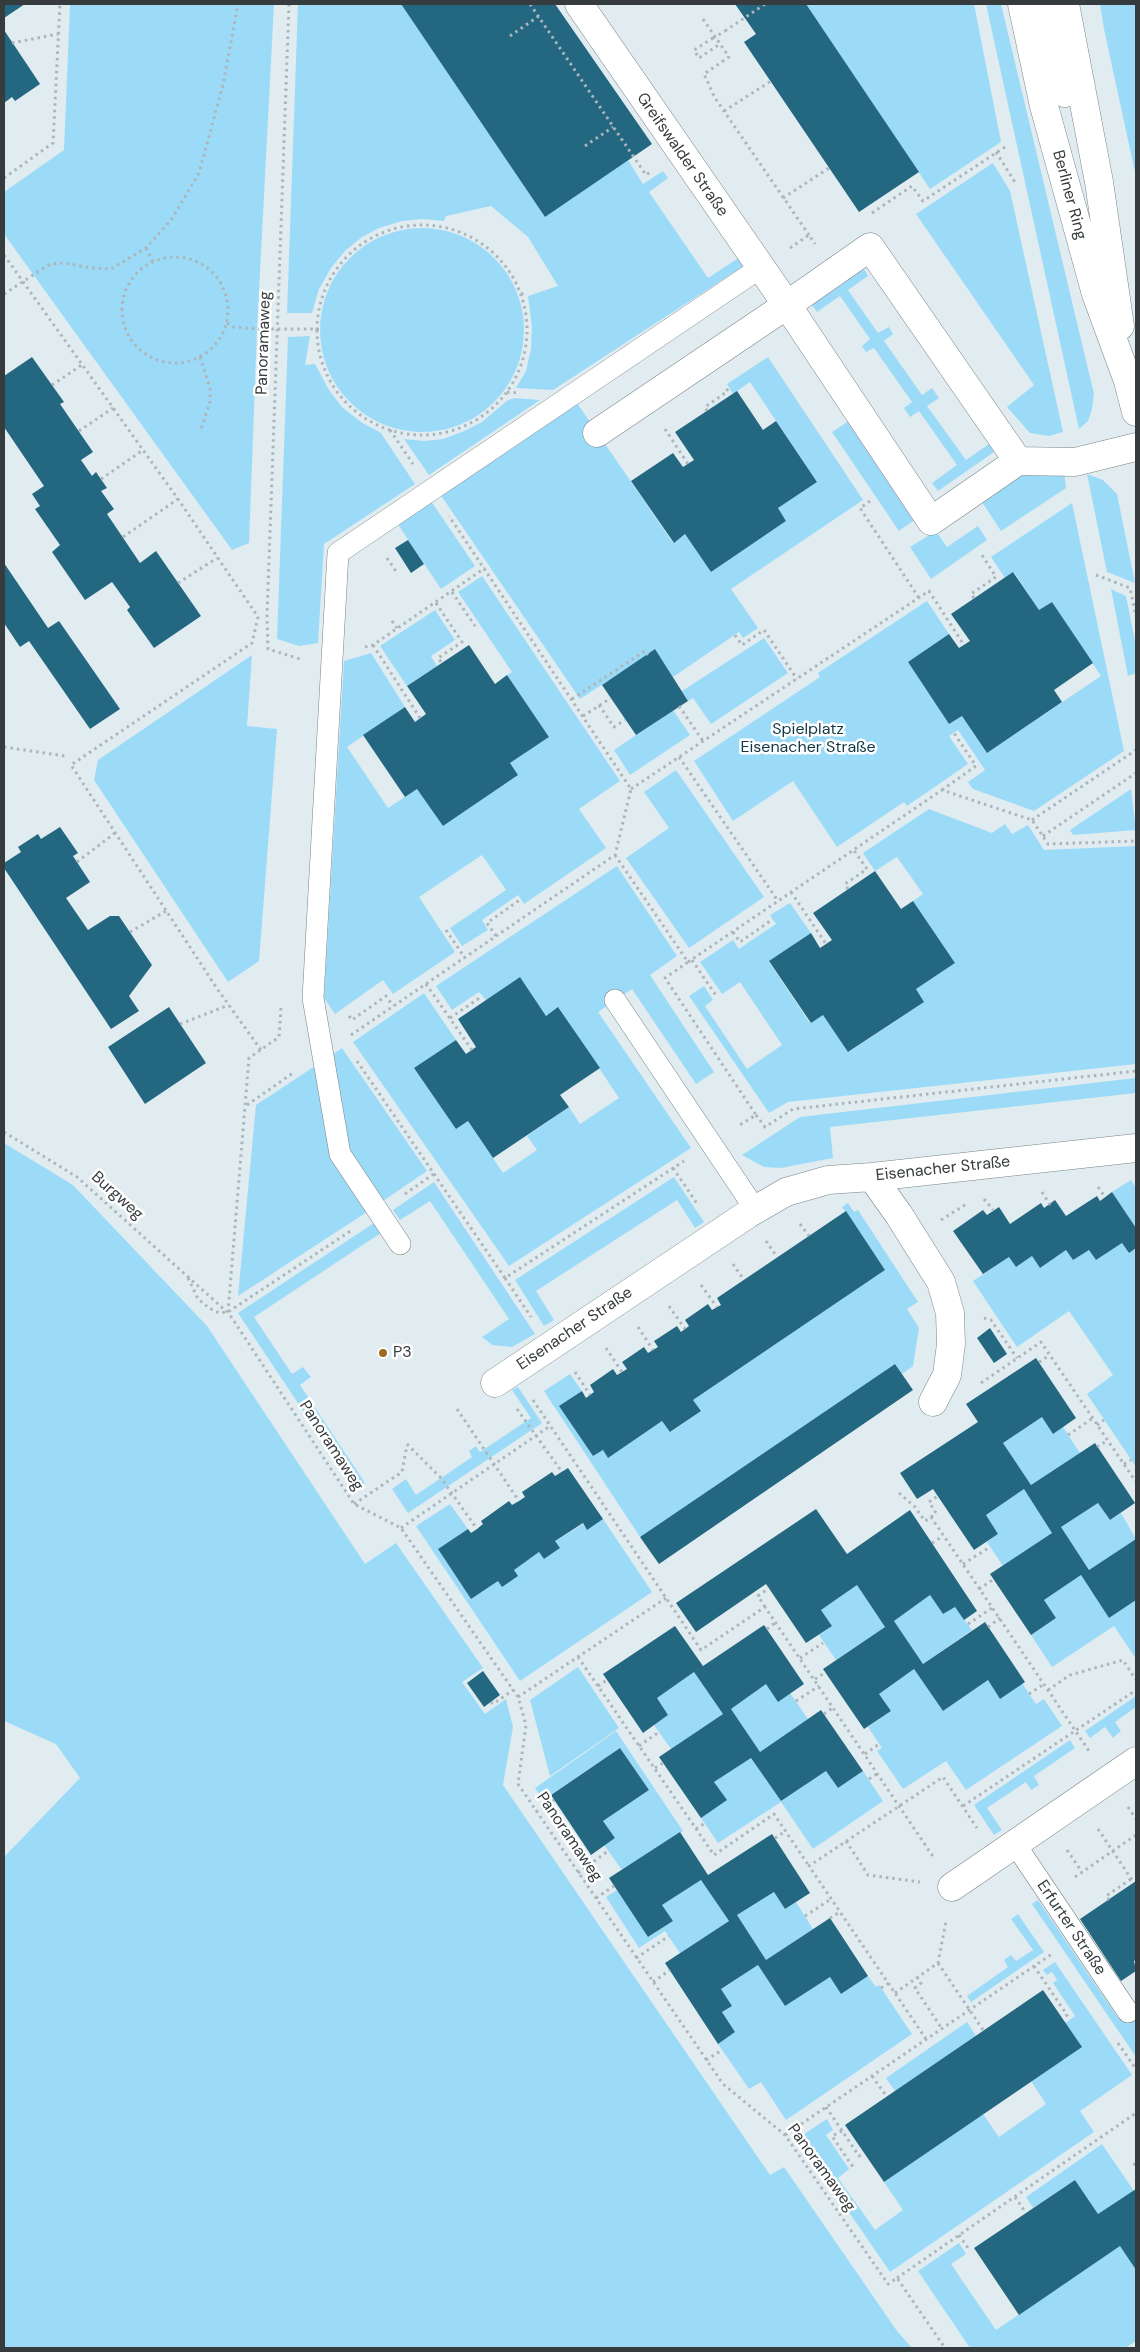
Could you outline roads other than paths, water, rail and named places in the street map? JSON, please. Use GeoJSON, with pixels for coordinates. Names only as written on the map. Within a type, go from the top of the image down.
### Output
{"type":"FeatureCollection","features":[{"type":"Feature","properties":{"kind":"street","name":"Greifswalder Straße"},"geometry":{"type":"LineString","coordinates":[[579,4],[786,305],[931,521],[1018,461]]}},
{"type":"Feature","properties":{"kind":"street","name":"Berliner Ring"},"geometry":{"type":"LineString","coordinates":[[1022,4],[1044,106],[1096,294],[1128,382],[1136,412]]}},
{"type":"Feature","properties":{"kind":"street","name":"Berliner Ring"},"geometry":{"type":"LineString","coordinates":[[1043,4],[1044,18],[1064,89],[1095,161]]}},
{"type":"Feature","properties":{"kind":"street","name":"Berliner Ring"},"geometry":{"type":"LineString","coordinates":[[1066,4],[1095,161],[1128,382]]}},
{"type":"Feature","properties":{"kind":"street"},"geometry":{"type":"LineString","coordinates":[[597,432],[870,248],[1018,461],[1075,462],[1136,447]]}},
{"type":"Feature","properties":{"kind":"street","name":"Eisenacher Straße"},"geometry":{"type":"LineString","coordinates":[[504,1377],[755,1209],[786,1192],[828,1180],[872,1177],[1136,1148]]}},
{"type":"Feature","properties":{"kind":"street"},"geometry":{"type":"LineString","coordinates":[[872,1177],[899,1215],[941,1282],[950,1313],[951,1344],[947,1375],[933,1402]]}},
{"type":"Feature","properties":{"kind":"street"},"geometry":{"type":"LineString","coordinates":[[952,1887],[1136,1761]]}},
{"type":"Feature","properties":{"kind":"lane"},"geometry":{"type":"LineString","coordinates":[[400,1244],[340,1154],[313,998],[338,553],[760,268]]}},
{"type":"Feature","properties":{"kind":"lane"},"geometry":{"type":"LineString","coordinates":[[615,1000],[755,1209]]}},
{"type":"Feature","properties":{"kind":"lane","name":"Erfurter Straße"},"geometry":{"type":"LineString","coordinates":[[1015,1844],[1128,2012]]}},
{"type":"Feature","properties":{"kind":"place","name":"P3"},"geometry":{"type":"Point","coordinates":[383,1353]}},
{"type":"Feature","properties":{"kind":"park label","name":"Spielplatz Eisenacher Straße"},"geometry":{"type":"Point","coordinates":[808,739]}}]}
